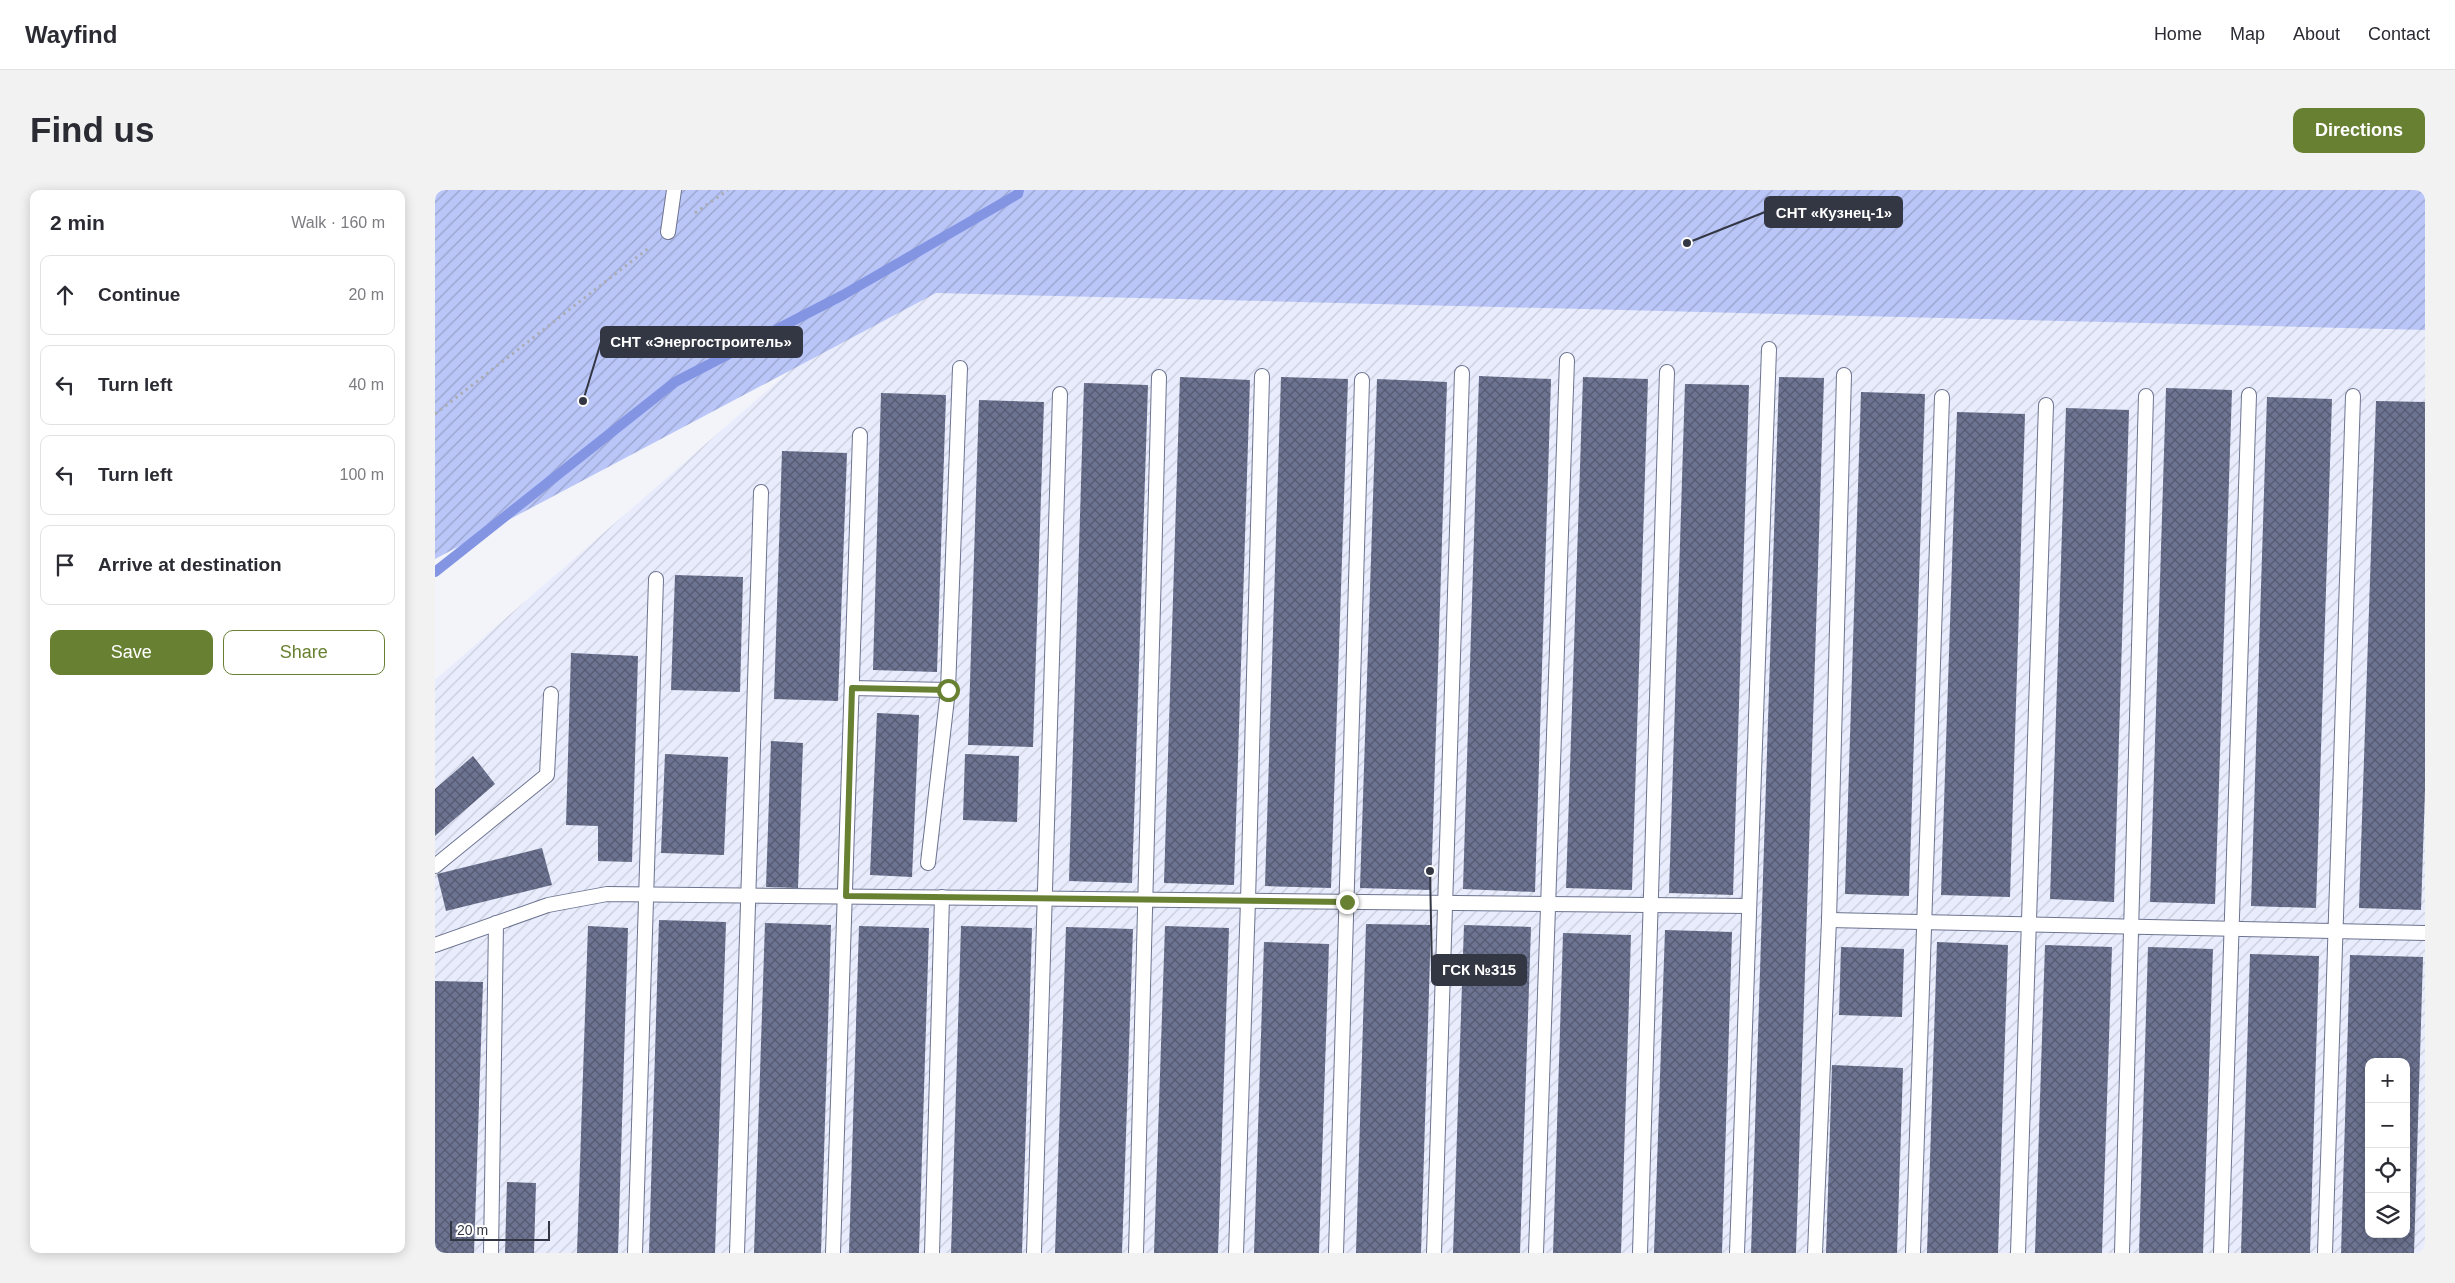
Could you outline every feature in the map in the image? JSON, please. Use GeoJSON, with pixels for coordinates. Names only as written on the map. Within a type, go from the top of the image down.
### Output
{"type":"FeatureCollection","features":[{"type":"Feature","properties":{"kind":"lane"},"geometry":{"type":"LineString","coordinates":[[668,232],[674,190]]}},
{"type":"Feature","properties":{"kind":"lane"},"geometry":{"type":"LineString","coordinates":[[1737,1253],[1769,349]]}},
{"type":"Feature","properties":{"kind":"lane"},"geometry":{"type":"LineString","coordinates":[[1536,1253],[1567,360]]}},
{"type":"Feature","properties":{"kind":"lane"},"geometry":{"type":"LineString","coordinates":[[928,863],[948,690],[960,368]]}},
{"type":"Feature","properties":{"kind":"lane"},"geometry":{"type":"LineString","coordinates":[[1639,1253],[1667,372]]}},
{"type":"Feature","properties":{"kind":"lane"},"geometry":{"type":"LineString","coordinates":[[1434,1253],[1447,903],[1462,373]]}},
{"type":"Feature","properties":{"kind":"lane"},"geometry":{"type":"LineString","coordinates":[[1815,1253],[1829,920],[1844,375]]}},
{"type":"Feature","properties":{"kind":"lane"},"geometry":{"type":"LineString","coordinates":[[1236,1253],[1248,900],[1262,376]]}},
{"type":"Feature","properties":{"kind":"lane"},"geometry":{"type":"LineString","coordinates":[[1136,1253],[1159,377]]}},
{"type":"Feature","properties":{"kind":"lane"},"geometry":{"type":"LineString","coordinates":[[1336,1253],[1362,380]]}},
{"type":"Feature","properties":{"kind":"lane"},"geometry":{"type":"LineString","coordinates":[[1034,1253],[1060,394]]}},
{"type":"Feature","properties":{"kind":"lane"},"geometry":{"type":"LineString","coordinates":[[2221,1253],[2249,394]]}},
{"type":"Feature","properties":{"kind":"lane"},"geometry":{"type":"LineString","coordinates":[[2122,1253],[2146,396]]}},
{"type":"Feature","properties":{"kind":"lane"},"geometry":{"type":"LineString","coordinates":[[2325,1253],[2353,396]]}},
{"type":"Feature","properties":{"kind":"lane"},"geometry":{"type":"LineString","coordinates":[[1913,1253],[1942,397]]}},
{"type":"Feature","properties":{"kind":"lane"},"geometry":{"type":"LineString","coordinates":[[2018,1253],[2046,405]]}},
{"type":"Feature","properties":{"kind":"lane"},"geometry":{"type":"LineString","coordinates":[[833,1253],[860,435]]}},
{"type":"Feature","properties":{"kind":"lane"},"geometry":{"type":"LineString","coordinates":[[737,1253],[761,492]]}},
{"type":"Feature","properties":{"kind":"lane"},"geometry":{"type":"LineString","coordinates":[[635,1253],[656,579]]}},
{"type":"Feature","properties":{"kind":"lane"},"geometry":{"type":"LineString","coordinates":[[852,688],[948,690]]}},
{"type":"Feature","properties":{"kind":"lane"},"geometry":{"type":"LineString","coordinates":[[435,866],[547,775],[551,694]]}},
{"type":"Feature","properties":{"kind":"lane"},"geometry":{"type":"LineString","coordinates":[[435,945],[548,905],[607,894],[1748,906]]}},
{"type":"Feature","properties":{"kind":"lane"},"geometry":{"type":"LineString","coordinates":[[932,1253],[942,898]]}},
{"type":"Feature","properties":{"kind":"lane"},"geometry":{"type":"LineString","coordinates":[[1829,920],[2425,933]]}},
{"type":"Feature","properties":{"kind":"lane"},"geometry":{"type":"LineString","coordinates":[[491,1253],[496,923]]}},
{"type":"Feature","properties":{"kind":"path"},"geometry":{"type":"LineString","coordinates":[[435,414],[668,232],[728,190]]}},
{"type":"Feature","properties":{"kind":"shaded area"},"geometry":{"type":"Polygon","coordinates":[[[435,190],[2425,190],[2425,330],[936,293],[435,559],[435,190]]]}},
{"type":"Feature","properties":{"kind":"shaded area"},"geometry":{"type":"Polygon","coordinates":[[[880,292],[2425,305],[2425,1253],[435,1253],[435,680],[880,292]]]}},
{"type":"Feature","properties":{"kind":"building"},"geometry":{"type":"Polygon","coordinates":[[[1479,376],[1551,379],[1535,892],[1463,889],[1479,376]]]}},
{"type":"Feature","properties":{"kind":"building"},"geometry":{"type":"Polygon","coordinates":[[[1180,377],[1250,380],[1234,885],[1164,883],[1180,377]]]}},
{"type":"Feature","properties":{"kind":"building"},"geometry":{"type":"Polygon","coordinates":[[[1281,377],[1348,379],[1331,888],[1265,886],[1281,377]]]}},
{"type":"Feature","properties":{"kind":"building"},"geometry":{"type":"Polygon","coordinates":[[[1583,377],[1648,379],[1632,890],[1566,888],[1583,377]]]}},
{"type":"Feature","properties":{"kind":"building"},"geometry":{"type":"Polygon","coordinates":[[[1779,377],[1824,378],[1796,1253],[1751,1253],[1779,377]]]}},
{"type":"Feature","properties":{"kind":"building"},"geometry":{"type":"Polygon","coordinates":[[[1377,379],[1447,382],[1431,890],[1360,888],[1377,379]]]}},
{"type":"Feature","properties":{"kind":"building"},"geometry":{"type":"Polygon","coordinates":[[[1084,383],[1148,385],[1132,883],[1069,881],[1084,383]]]}},
{"type":"Feature","properties":{"kind":"building"},"geometry":{"type":"Polygon","coordinates":[[[1685,384],[1749,385],[1733,895],[1669,893],[1685,384]]]}},
{"type":"Feature","properties":{"kind":"building"},"geometry":{"type":"Polygon","coordinates":[[[2166,388],[2232,390],[2215,904],[2150,902],[2166,388]]]}},
{"type":"Feature","properties":{"kind":"building"},"geometry":{"type":"Polygon","coordinates":[[[1861,392],[1925,394],[1909,896],[1845,894],[1861,392]]]}},
{"type":"Feature","properties":{"kind":"building"},"geometry":{"type":"Polygon","coordinates":[[[881,393],[946,395],[937,672],[873,670],[881,393]]]}},
{"type":"Feature","properties":{"kind":"building"},"geometry":{"type":"Polygon","coordinates":[[[2267,397],[2332,399],[2316,908],[2251,906],[2267,397]]]}},
{"type":"Feature","properties":{"kind":"building"},"geometry":{"type":"Polygon","coordinates":[[[979,400],[1044,402],[1033,747],[968,745],[979,400]]]}},
{"type":"Feature","properties":{"kind":"building"},"geometry":{"type":"Polygon","coordinates":[[[2376,401],[2425,402],[2425,790],[2421,910],[2359,908],[2376,401]]]}},
{"type":"Feature","properties":{"kind":"building"},"geometry":{"type":"Polygon","coordinates":[[[2066,408],[2129,410],[2114,902],[2050,899],[2066,408]]]}},
{"type":"Feature","properties":{"kind":"building"},"geometry":{"type":"Polygon","coordinates":[[[1957,412],[2025,414],[2010,897],[1941,895],[1957,412]]]}},
{"type":"Feature","properties":{"kind":"building"},"geometry":{"type":"Polygon","coordinates":[[[782,451],[847,453],[838,701],[774,699],[782,451]]]}},
{"type":"Feature","properties":{"kind":"building"},"geometry":{"type":"Polygon","coordinates":[[[675,575],[743,577],[740,692],[671,690],[675,575]]]}},
{"type":"Feature","properties":{"kind":"building"},"geometry":{"type":"Polygon","coordinates":[[[571,653],[638,656],[632,862],[598,861],[598,826],[566,825],[571,653]]]}},
{"type":"Feature","properties":{"kind":"building"},"geometry":{"type":"Polygon","coordinates":[[[877,713],[919,715],[912,877],[870,875],[877,713]]]}},
{"type":"Feature","properties":{"kind":"building"},"geometry":{"type":"Polygon","coordinates":[[[771,741],[803,743],[798,888],[766,887],[771,741]]]}},
{"type":"Feature","properties":{"kind":"building"},"geometry":{"type":"Polygon","coordinates":[[[665,754],[728,757],[724,855],[661,853],[665,754]]]}},
{"type":"Feature","properties":{"kind":"building"},"geometry":{"type":"Polygon","coordinates":[[[965,754],[1019,756],[1017,822],[963,820],[965,754]]]}},
{"type":"Feature","properties":{"kind":"building"},"geometry":{"type":"Polygon","coordinates":[[[473,756],[495,784],[435,836],[435,789],[473,756]]]}},
{"type":"Feature","properties":{"kind":"building"},"geometry":{"type":"Polygon","coordinates":[[[542,848],[552,885],[446,911],[437,874],[542,848]]]}},
{"type":"Feature","properties":{"kind":"building"},"geometry":{"type":"Polygon","coordinates":[[[659,920],[726,922],[715,1253],[649,1253],[659,920]]]}},
{"type":"Feature","properties":{"kind":"building"},"geometry":{"type":"Polygon","coordinates":[[[765,923],[831,925],[821,1253],[754,1253],[765,923]]]}},
{"type":"Feature","properties":{"kind":"building"},"geometry":{"type":"Polygon","coordinates":[[[1366,924],[1431,925],[1421,1253],[1356,1253],[1366,924]]]}},
{"type":"Feature","properties":{"kind":"building"},"geometry":{"type":"Polygon","coordinates":[[[1464,925],[1531,927],[1520,1253],[1453,1253],[1464,925]]]}},
{"type":"Feature","properties":{"kind":"building"},"geometry":{"type":"Polygon","coordinates":[[[588,926],[628,928],[618,1253],[577,1253],[588,926]]]}},
{"type":"Feature","properties":{"kind":"building"},"geometry":{"type":"Polygon","coordinates":[[[859,926],[929,928],[919,1253],[849,1253],[859,926]]]}},
{"type":"Feature","properties":{"kind":"building"},"geometry":{"type":"Polygon","coordinates":[[[961,926],[1032,928],[1022,1253],[951,1253],[961,926]]]}},
{"type":"Feature","properties":{"kind":"building"},"geometry":{"type":"Polygon","coordinates":[[[1165,926],[1229,928],[1218,1253],[1154,1253],[1165,926]]]}},
{"type":"Feature","properties":{"kind":"building"},"geometry":{"type":"Polygon","coordinates":[[[1066,927],[1133,929],[1122,1253],[1055,1253],[1066,927]]]}},
{"type":"Feature","properties":{"kind":"building"},"geometry":{"type":"Polygon","coordinates":[[[1665,930],[1732,932],[1722,1253],[1654,1253],[1665,930]]]}},
{"type":"Feature","properties":{"kind":"building"},"geometry":{"type":"Polygon","coordinates":[[[1563,933],[1631,935],[1621,1253],[1553,1253],[1563,933]]]}},
{"type":"Feature","properties":{"kind":"building"},"geometry":{"type":"Polygon","coordinates":[[[1264,942],[1329,944],[1319,1253],[1254,1253],[1264,942]]]}},
{"type":"Feature","properties":{"kind":"building"},"geometry":{"type":"Polygon","coordinates":[[[1937,942],[2008,945],[1998,1253],[1927,1253],[1937,942]]]}},
{"type":"Feature","properties":{"kind":"building"},"geometry":{"type":"Polygon","coordinates":[[[2045,945],[2112,947],[2102,1253],[2035,1253],[2045,945]]]}},
{"type":"Feature","properties":{"kind":"building"},"geometry":{"type":"Polygon","coordinates":[[[1841,947],[1904,949],[1902,1017],[1839,1015],[1841,947]]]}},
{"type":"Feature","properties":{"kind":"building"},"geometry":{"type":"Polygon","coordinates":[[[2148,947],[2213,949],[2203,1253],[2139,1253],[2148,947]]]}},
{"type":"Feature","properties":{"kind":"building"},"geometry":{"type":"Polygon","coordinates":[[[2250,954],[2319,956],[2310,1253],[2241,1253],[2250,954]]]}},
{"type":"Feature","properties":{"kind":"building"},"geometry":{"type":"Polygon","coordinates":[[[2350,955],[2423,957],[2414,1253],[2341,1253],[2350,955]]]}},
{"type":"Feature","properties":{"kind":"building"},"geometry":{"type":"Polygon","coordinates":[[[435,981],[483,982],[474,1253],[435,1253],[435,981]]]}},
{"type":"Feature","properties":{"kind":"building"},"geometry":{"type":"Polygon","coordinates":[[[1832,1065],[1903,1068],[1897,1253],[1826,1253],[1832,1065]]]}},
{"type":"Feature","properties":{"kind":"building"},"geometry":{"type":"Polygon","coordinates":[[[507,1182],[536,1183],[534,1253],[505,1253],[507,1182]]]}},
{"type":"Feature","properties":{"kind":"waterway"},"geometry":{"type":"LineString","coordinates":[[435,572],[675,382],[843,295],[1018,194],[1019,190]]}},
{"type":"Feature","properties":{"kind":"place","name":"СНТ «Кузнец-1»"},"geometry":{"type":"Point","coordinates":[1687,243]}},
{"type":"Feature","properties":{"kind":"place","name":"СНТ «Энергостроитель»"},"geometry":{"type":"Point","coordinates":[583,401]}},
{"type":"Feature","properties":{"kind":"place","name":"ГСК №315"},"geometry":{"type":"Point","coordinates":[1430,871]}},
{"type":"Feature","properties":{"kind":"route"},"geometry":{"type":"LineString","coordinates":[[948,690],[852,688],[846,896],[1347,902]]}}]}
